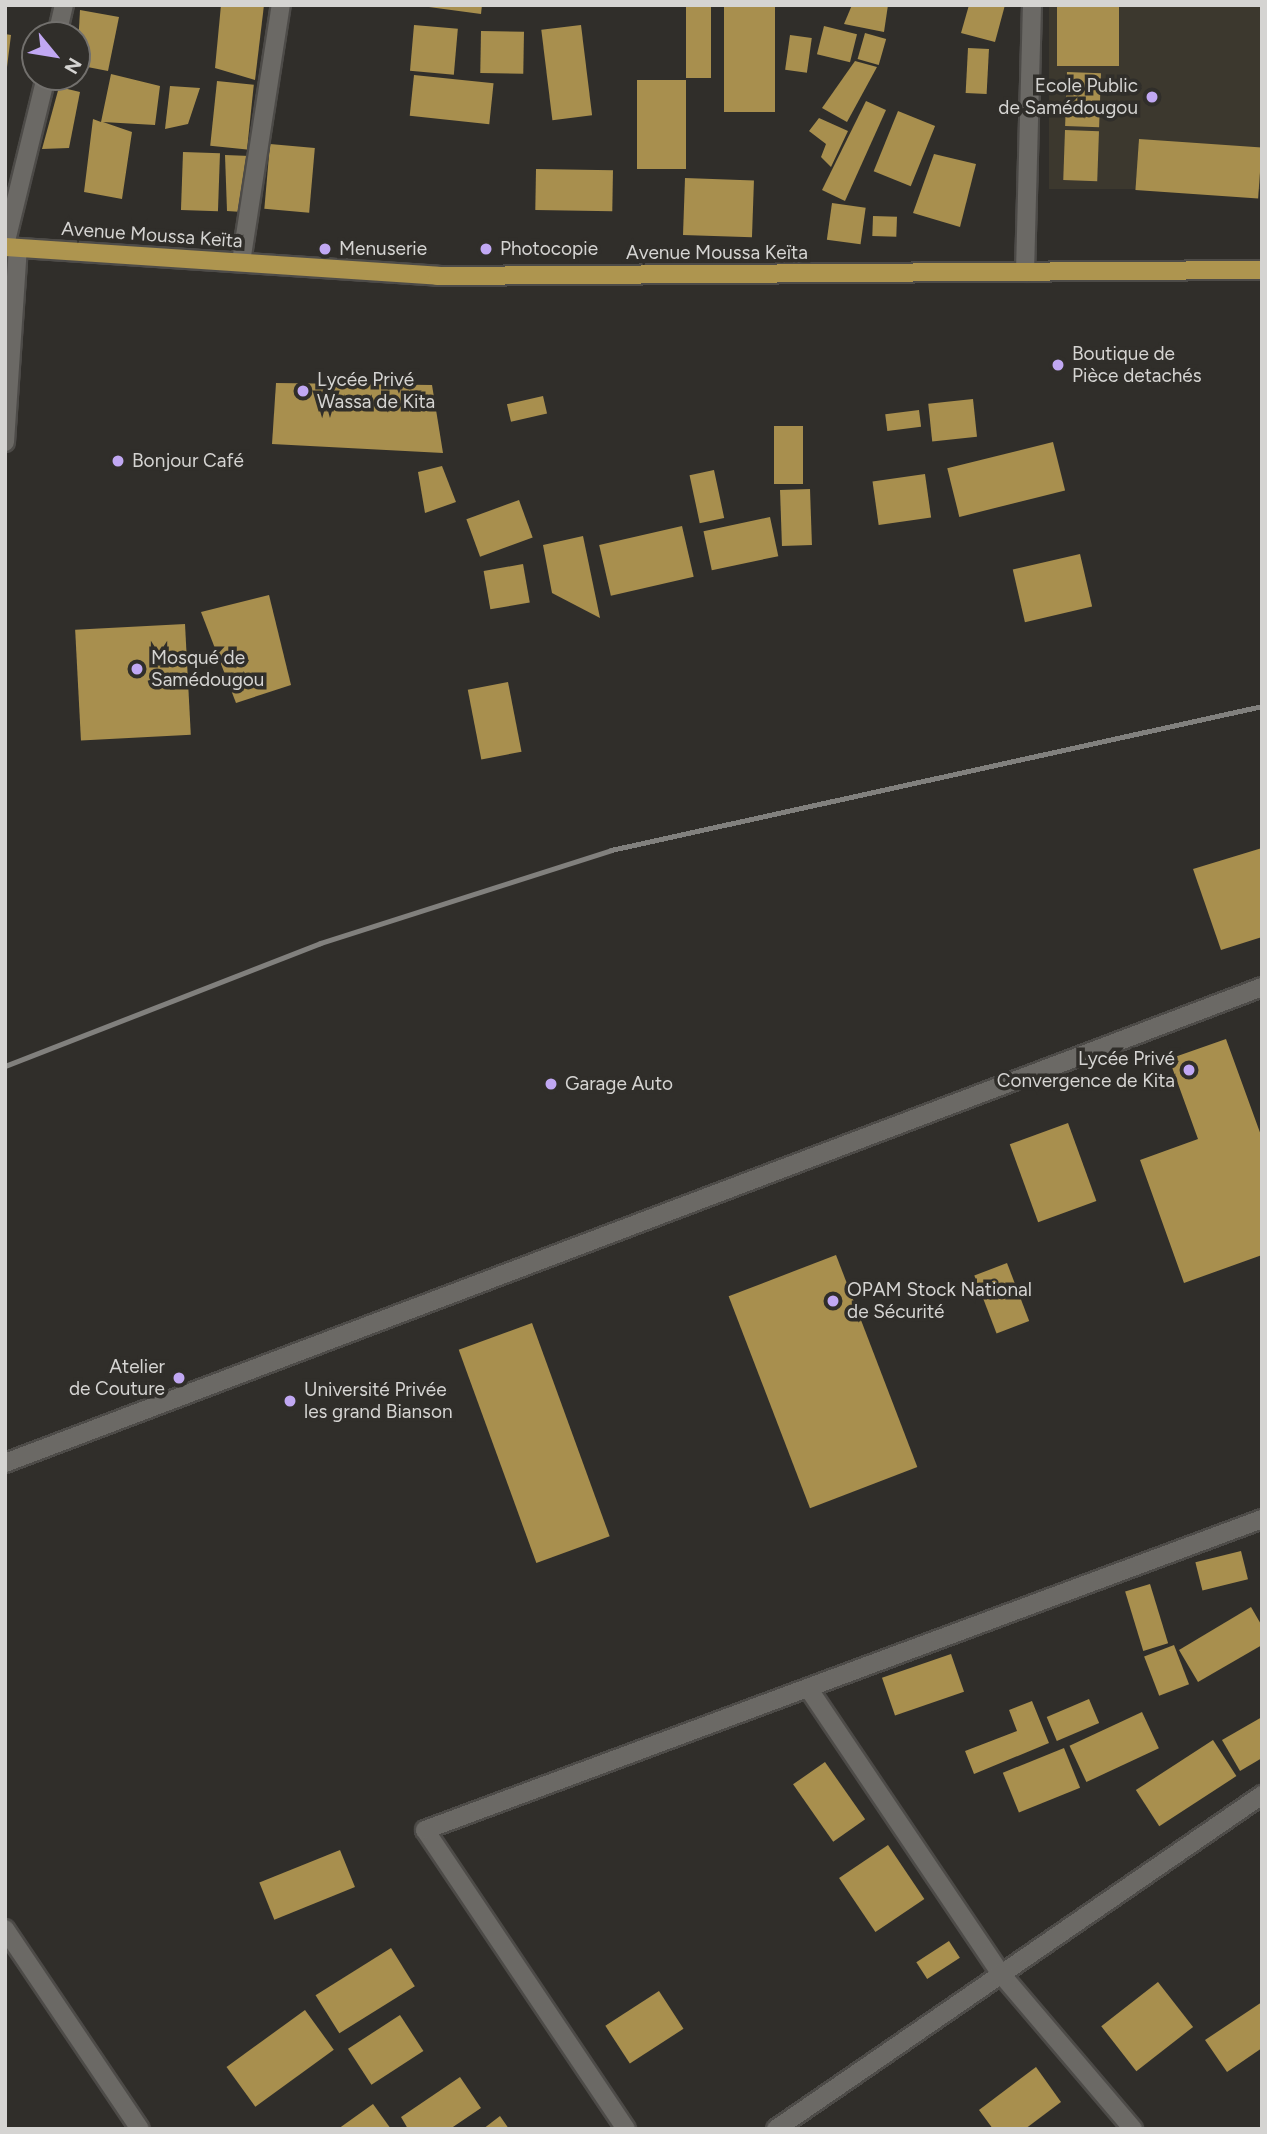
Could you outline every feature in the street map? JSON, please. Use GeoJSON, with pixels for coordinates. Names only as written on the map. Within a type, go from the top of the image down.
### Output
{"type":"FeatureCollection","features":[{"type":"Feature","properties":{"kind":"main road","name":"Avenue Moussa Keïta"},"geometry":{"type":"LineString","coordinates":[[10,246],[437,276],[1261,272]]}},
{"type":"Feature","properties":{"kind":"street"},"geometry":{"type":"LineString","coordinates":[[241,262],[281,5]]}},
{"type":"Feature","properties":{"kind":"street"},"geometry":{"type":"LineString","coordinates":[[1025,272],[1032,5]]}},
{"type":"Feature","properties":{"kind":"street"},"geometry":{"type":"LineString","coordinates":[[5,442],[10,246],[43,91]]}},
{"type":"Feature","properties":{"kind":"street"},"geometry":{"type":"LineString","coordinates":[[5,1463],[1262,987]]}},
{"type":"Feature","properties":{"kind":"street"},"geometry":{"type":"LineString","coordinates":[[626,2129],[425,1830],[1262,1520]]}},
{"type":"Feature","properties":{"kind":"street"},"geometry":{"type":"LineString","coordinates":[[808,1688],[1001,1974],[1133,2129]]}},
{"type":"Feature","properties":{"kind":"street"},"geometry":{"type":"LineString","coordinates":[[776,2129],[1262,1795]]}},
{"type":"Feature","properties":{"kind":"street"},"geometry":{"type":"LineString","coordinates":[[5,1929],[140,2129]]}},
{"type":"Feature","properties":{"kind":"shaded area","name":"Ecole Public de Samédougou"},"geometry":{"type":"Polygon","coordinates":[[[1049,5],[1262,5],[1262,189],[1049,189],[1049,5]]]}},
{"type":"Feature","properties":{"kind":"building"},"geometry":{"type":"Polygon","coordinates":[[[221,5],[264,5],[255,80],[215,68],[221,5]]]}},
{"type":"Feature","properties":{"kind":"building"},"geometry":{"type":"Polygon","coordinates":[[[414,5],[482,5],[481,14],[414,5]]]}},
{"type":"Feature","properties":{"kind":"building"},"geometry":{"type":"Polygon","coordinates":[[[686,5],[711,5],[711,78],[686,78],[686,5]]]}},
{"type":"Feature","properties":{"kind":"building"},"geometry":{"type":"Polygon","coordinates":[[[724,5],[775,5],[775,112],[724,112],[724,5]]]}},
{"type":"Feature","properties":{"kind":"building"},"geometry":{"type":"Polygon","coordinates":[[[852,5],[888,5],[884,32],[844,24],[852,5]]]}},
{"type":"Feature","properties":{"kind":"building"},"geometry":{"type":"Polygon","coordinates":[[[969,5],[1005,5],[995,42],[961,33],[969,5]]]}},
{"type":"Feature","properties":{"kind":"building"},"geometry":{"type":"Polygon","coordinates":[[[1057,5],[1119,5],[1119,66],[1057,66],[1057,5]]]}},
{"type":"Feature","properties":{"kind":"building"},"geometry":{"type":"Polygon","coordinates":[[[80,10],[119,17],[108,71],[91,68],[91,21],[79,21],[80,10]]]}},
{"type":"Feature","properties":{"kind":"building"},"geometry":{"type":"Polygon","coordinates":[[[414,25],[458,29],[454,75],[410,71],[414,25]]]}},
{"type":"Feature","properties":{"kind":"building"},"geometry":{"type":"Polygon","coordinates":[[[581,25],[592,115],[552,120],[541,30],[581,25]]]}},
{"type":"Feature","properties":{"kind":"building"},"geometry":{"type":"Polygon","coordinates":[[[824,26],[857,34],[850,62],[817,54],[824,26]]]}},
{"type":"Feature","properties":{"kind":"building"},"geometry":{"type":"Polygon","coordinates":[[[481,31],[524,32],[523,74],[480,73],[481,31]]]}},
{"type":"Feature","properties":{"kind":"building"},"geometry":{"type":"Polygon","coordinates":[[[865,33],[886,39],[879,65],[858,59],[865,33]]]}},
{"type":"Feature","properties":{"kind":"building"},"geometry":{"type":"Polygon","coordinates":[[[5,34],[11,35],[7,67],[5,67],[5,34]]]}},
{"type":"Feature","properties":{"kind":"building"},"geometry":{"type":"Polygon","coordinates":[[[790,35],[812,38],[807,73],[785,70],[790,35]]]}},
{"type":"Feature","properties":{"kind":"building"},"geometry":{"type":"Polygon","coordinates":[[[968,48],[989,49],[987,94],[966,93],[968,48]]]}},
{"type":"Feature","properties":{"kind":"building"},"geometry":{"type":"Polygon","coordinates":[[[855,61],[877,67],[847,122],[822,108],[855,61]]]}},
{"type":"Feature","properties":{"kind":"building"},"geometry":{"type":"Polygon","coordinates":[[[1067,72],[1101,73],[1099,127],[1065,126],[1067,72]]]}},
{"type":"Feature","properties":{"kind":"building"},"geometry":{"type":"Polygon","coordinates":[[[111,74],[160,86],[155,125],[103,122],[132,132],[122,199],[84,192],[93,119],[101,122],[111,74]]]}},
{"type":"Feature","properties":{"kind":"building"},"geometry":{"type":"Polygon","coordinates":[[[414,75],[494,83],[489,124],[410,116],[414,75]]]}},
{"type":"Feature","properties":{"kind":"building"},"geometry":{"type":"Polygon","coordinates":[[[637,80],[686,80],[686,169],[637,169],[637,80]]]}},
{"type":"Feature","properties":{"kind":"building"},"geometry":{"type":"Polygon","coordinates":[[[217,81],[254,85],[247,150],[210,146],[217,81]]]}},
{"type":"Feature","properties":{"kind":"building"},"geometry":{"type":"Polygon","coordinates":[[[170,86],[200,88],[188,124],[165,129],[170,86]]]}},
{"type":"Feature","properties":{"kind":"building"},"geometry":{"type":"Polygon","coordinates":[[[58,91],[80,92],[69,148],[42,149],[58,91]]]}},
{"type":"Feature","properties":{"kind":"building"},"geometry":{"type":"Polygon","coordinates":[[[866,101],[886,110],[845,201],[822,190],[866,101]]]}},
{"type":"Feature","properties":{"kind":"building"},"geometry":{"type":"Polygon","coordinates":[[[898,111],[935,126],[911,186],[874,171],[898,111]]]}},
{"type":"Feature","properties":{"kind":"building"},"geometry":{"type":"Polygon","coordinates":[[[819,118],[848,131],[831,167],[821,157],[826,144],[809,131],[819,118]]]}},
{"type":"Feature","properties":{"kind":"building"},"geometry":{"type":"Polygon","coordinates":[[[1065,130],[1099,131],[1097,181],[1063,180],[1065,130]]]}},
{"type":"Feature","properties":{"kind":"building"},"geometry":{"type":"Polygon","coordinates":[[[1139,139],[1262,148],[1258,198],[1135,190],[1139,139]]]}},
{"type":"Feature","properties":{"kind":"building"},"geometry":{"type":"Polygon","coordinates":[[[270,144],[315,148],[309,213],[264,209],[270,144]]]}},
{"type":"Feature","properties":{"kind":"building"},"geometry":{"type":"Polygon","coordinates":[[[183,152],[220,153],[218,211],[181,210],[183,152]]]}},
{"type":"Feature","properties":{"kind":"building"},"geometry":{"type":"Polygon","coordinates":[[[934,154],[976,164],[960,227],[913,213],[934,154]]]}},
{"type":"Feature","properties":{"kind":"building"},"geometry":{"type":"Polygon","coordinates":[[[225,155],[250,156],[242,212],[227,211],[225,155]]]}},
{"type":"Feature","properties":{"kind":"building"},"geometry":{"type":"Polygon","coordinates":[[[536,169],[613,170],[612,211],[535,210],[536,169]]]}},
{"type":"Feature","properties":{"kind":"building"},"geometry":{"type":"Polygon","coordinates":[[[685,178],[754,180],[752,237],[683,235],[685,178]]]}},
{"type":"Feature","properties":{"kind":"building"},"geometry":{"type":"Polygon","coordinates":[[[832,203],[866,208],[861,244],[827,240],[832,203]]]}},
{"type":"Feature","properties":{"kind":"building"},"geometry":{"type":"Polygon","coordinates":[[[873,216],[897,217],[896,237],[872,236],[873,216]]]}},
{"type":"Feature","properties":{"kind":"building"},"geometry":{"type":"Polygon","coordinates":[[[276,383],[432,385],[443,453],[272,444],[276,383]]]}},
{"type":"Feature","properties":{"kind":"building"},"geometry":{"type":"Polygon","coordinates":[[[543,396],[547,414],[511,422],[507,404],[543,396]]]}},
{"type":"Feature","properties":{"kind":"building"},"geometry":{"type":"Polygon","coordinates":[[[973,399],[977,437],[932,441],[928,404],[973,399]]]}},
{"type":"Feature","properties":{"kind":"building"},"geometry":{"type":"Polygon","coordinates":[[[919,410],[921,427],[887,431],[885,414],[919,410]]]}},
{"type":"Feature","properties":{"kind":"building"},"geometry":{"type":"Polygon","coordinates":[[[774,426],[803,426],[803,484],[774,484],[774,426]]]}},
{"type":"Feature","properties":{"kind":"building"},"geometry":{"type":"Polygon","coordinates":[[[1053,442],[1065,491],[959,517],[947,468],[1053,442]]]}},
{"type":"Feature","properties":{"kind":"building"},"geometry":{"type":"Polygon","coordinates":[[[442,466],[456,502],[425,513],[418,472],[442,466]]]}},
{"type":"Feature","properties":{"kind":"building"},"geometry":{"type":"Polygon","coordinates":[[[714,470],[724,518],[700,523],[690,475],[714,470]]]}},
{"type":"Feature","properties":{"kind":"building"},"geometry":{"type":"Polygon","coordinates":[[[925,474],[931,518],[879,525],[873,481],[925,474]]]}},
{"type":"Feature","properties":{"kind":"building"},"geometry":{"type":"Polygon","coordinates":[[[810,489],[812,545],[782,546],[780,490],[810,489]]]}},
{"type":"Feature","properties":{"kind":"building"},"geometry":{"type":"Polygon","coordinates":[[[519,500],[533,538],[480,557],[466,519],[519,500]]]}},
{"type":"Feature","properties":{"kind":"building"},"geometry":{"type":"Polygon","coordinates":[[[770,517],[778,556],[712,570],[703,531],[770,517]]]}},
{"type":"Feature","properties":{"kind":"building"},"geometry":{"type":"Polygon","coordinates":[[[682,526],[694,577],[611,596],[599,545],[682,526]]]}},
{"type":"Feature","properties":{"kind":"building"},"geometry":{"type":"Polygon","coordinates":[[[583,536],[600,618],[552,593],[543,545],[583,536]]]}},
{"type":"Feature","properties":{"kind":"building"},"geometry":{"type":"Polygon","coordinates":[[[1080,554],[1092,607],[1025,622],[1013,570],[1080,554]]]}},
{"type":"Feature","properties":{"kind":"building"},"geometry":{"type":"Polygon","coordinates":[[[523,564],[530,602],[490,609],[484,571],[523,564]]]}},
{"type":"Feature","properties":{"kind":"building"},"geometry":{"type":"Polygon","coordinates":[[[269,595],[291,685],[236,703],[201,612],[269,595]]]}},
{"type":"Feature","properties":{"kind":"building"},"geometry":{"type":"Polygon","coordinates":[[[185,624],[191,735],[81,741],[75,630],[185,624]]]}},
{"type":"Feature","properties":{"kind":"building"},"geometry":{"type":"Polygon","coordinates":[[[508,682],[522,752],[481,760],[468,690],[508,682]]]}},
{"type":"Feature","properties":{"kind":"building"},"geometry":{"type":"Polygon","coordinates":[[[1262,848],[1262,937],[1221,950],[1193,869],[1262,848]]]}},
{"type":"Feature","properties":{"kind":"building"},"geometry":{"type":"Polygon","coordinates":[[[1226,1039],[1262,1138],[1262,1255],[1184,1283],[1140,1160],[1198,1139],[1169,1059],[1226,1039]]]}},
{"type":"Feature","properties":{"kind":"building"},"geometry":{"type":"Polygon","coordinates":[[[1068,1123],[1096,1201],[1038,1222],[1010,1144],[1068,1123]]]}},
{"type":"Feature","properties":{"kind":"building"},"geometry":{"type":"Polygon","coordinates":[[[836,1255],[917,1467],[810,1508],[729,1296],[836,1255]]]}},
{"type":"Feature","properties":{"kind":"building"},"geometry":{"type":"Polygon","coordinates":[[[1007,1263],[1029,1321],[997,1333],[974,1276],[1007,1263]]]}},
{"type":"Feature","properties":{"kind":"building"},"geometry":{"type":"Polygon","coordinates":[[[532,1323],[610,1536],[536,1563],[459,1350],[532,1323]]]}},
{"type":"Feature","properties":{"kind":"building"},"geometry":{"type":"Polygon","coordinates":[[[1241,1551],[1248,1579],[1202,1591],[1195,1562],[1241,1551]]]}},
{"type":"Feature","properties":{"kind":"building"},"geometry":{"type":"Polygon","coordinates":[[[1150,1584],[1168,1643],[1143,1651],[1125,1592],[1150,1584]]]}},
{"type":"Feature","properties":{"kind":"building"},"geometry":{"type":"Polygon","coordinates":[[[1251,1607],[1262,1626],[1262,1645],[1198,1682],[1179,1650],[1251,1607]]]}},
{"type":"Feature","properties":{"kind":"building"},"geometry":{"type":"Polygon","coordinates":[[[1174,1645],[1189,1684],[1159,1696],[1144,1656],[1174,1645]]]}},
{"type":"Feature","properties":{"kind":"building"},"geometry":{"type":"Polygon","coordinates":[[[951,1654],[964,1692],[895,1716],[882,1678],[951,1654]]]}},
{"type":"Feature","properties":{"kind":"building"},"geometry":{"type":"Polygon","coordinates":[[[1089,1699],[1099,1723],[1057,1741],[1047,1717],[1089,1699]]]}},
{"type":"Feature","properties":{"kind":"building"},"geometry":{"type":"Polygon","coordinates":[[[1032,1701],[1049,1743],[974,1774],[965,1751],[1017,1731],[1009,1710],[1032,1701]]]}},
{"type":"Feature","properties":{"kind":"building"},"geometry":{"type":"Polygon","coordinates":[[[1142,1712],[1159,1748],[1086,1782],[1069,1746],[1142,1712]]]}},
{"type":"Feature","properties":{"kind":"building"},"geometry":{"type":"Polygon","coordinates":[[[1262,1717],[1262,1758],[1240,1771],[1222,1740],[1262,1717]]]}},
{"type":"Feature","properties":{"kind":"building"},"geometry":{"type":"Polygon","coordinates":[[[1213,1740],[1236,1776],[1159,1826],[1136,1790],[1213,1740]]]}},
{"type":"Feature","properties":{"kind":"building"},"geometry":{"type":"Polygon","coordinates":[[[1064,1748],[1080,1788],[1019,1813],[1003,1773],[1064,1748]]]}},
{"type":"Feature","properties":{"kind":"building"},"geometry":{"type":"Polygon","coordinates":[[[825,1762],[865,1819],[833,1842],[793,1784],[825,1762]]]}},
{"type":"Feature","properties":{"kind":"building"},"geometry":{"type":"Polygon","coordinates":[[[888,1845],[924,1899],[875,1932],[839,1878],[888,1845]]]}},
{"type":"Feature","properties":{"kind":"building"},"geometry":{"type":"Polygon","coordinates":[[[340,1850],[355,1887],[274,1920],[259,1883],[340,1850]]]}},
{"type":"Feature","properties":{"kind":"building"},"geometry":{"type":"Polygon","coordinates":[[[949,1941],[960,1958],[927,1979],[916,1962],[949,1941]]]}},
{"type":"Feature","properties":{"kind":"building"},"geometry":{"type":"Polygon","coordinates":[[[391,1948],[415,1986],[339,2033],[316,1995],[391,1948]]]}},
{"type":"Feature","properties":{"kind":"building"},"geometry":{"type":"Polygon","coordinates":[[[1158,1982],[1193,2027],[1136,2071],[1101,2026],[1158,1982]]]}},
{"type":"Feature","properties":{"kind":"building"},"geometry":{"type":"Polygon","coordinates":[[[659,1991],[684,2029],[630,2064],[605,2026],[659,1991]]]}},
{"type":"Feature","properties":{"kind":"building"},"geometry":{"type":"Polygon","coordinates":[[[1262,2002],[1262,2048],[1227,2072],[1205,2040],[1262,2002]]]}},
{"type":"Feature","properties":{"kind":"building"},"geometry":{"type":"Polygon","coordinates":[[[305,2010],[334,2050],[255,2107],[227,2067],[305,2010]]]}},
{"type":"Feature","properties":{"kind":"building"},"geometry":{"type":"Polygon","coordinates":[[[400,2015],[423,2051],[371,2085],[348,2049],[400,2015]]]}},
{"type":"Feature","properties":{"kind":"building"},"geometry":{"type":"Polygon","coordinates":[[[1036,2067],[1061,2102],[1025,2129],[993,2129],[979,2110],[1036,2067]]]}},
{"type":"Feature","properties":{"kind":"building"},"geometry":{"type":"Polygon","coordinates":[[[460,2077],[481,2108],[450,2129],[408,2129],[401,2117],[460,2077]]]}},
{"type":"Feature","properties":{"kind":"building"},"geometry":{"type":"Polygon","coordinates":[[[373,2104],[391,2129],[338,2129],[373,2104]]]}},
{"type":"Feature","properties":{"kind":"building"},"geometry":{"type":"Polygon","coordinates":[[[500,2116],[509,2129],[483,2129],[500,2116]]]}},
{"type":"Feature","properties":{"kind":"railway"},"geometry":{"type":"LineString","coordinates":[[5,1066],[320,943],[611,850],[1262,706]]}},
{"type":"Feature","properties":{"kind":"place","name":"Ecole Public de Samédougou"},"geometry":{"type":"Point","coordinates":[1152,97]}},
{"type":"Feature","properties":{"kind":"place","name":"Menuserie"},"geometry":{"type":"Point","coordinates":[325,249]}},
{"type":"Feature","properties":{"kind":"place","name":"Photocopie"},"geometry":{"type":"Point","coordinates":[486,249]}},
{"type":"Feature","properties":{"kind":"place","name":"Boutique de Pièce detachés"},"geometry":{"type":"Point","coordinates":[1058,365]}},
{"type":"Feature","properties":{"kind":"place","name":"Lycée Privé Wassa de Kita"},"geometry":{"type":"Point","coordinates":[303,391]}},
{"type":"Feature","properties":{"kind":"place","name":"Bonjour Café"},"geometry":{"type":"Point","coordinates":[118,461]}},
{"type":"Feature","properties":{"kind":"place","name":"Mosqué de Samédougou"},"geometry":{"type":"Point","coordinates":[137,669]}},
{"type":"Feature","properties":{"kind":"place","name":"Lycée Privé Convergence de Kita"},"geometry":{"type":"Point","coordinates":[1189,1070]}},
{"type":"Feature","properties":{"kind":"place","name":"Garage Auto"},"geometry":{"type":"Point","coordinates":[551,1084]}},
{"type":"Feature","properties":{"kind":"place","name":"OPAM Stock National de Sécurité"},"geometry":{"type":"Point","coordinates":[833,1301]}},
{"type":"Feature","properties":{"kind":"place","name":"Atelier de Couture"},"geometry":{"type":"Point","coordinates":[179,1378]}},
{"type":"Feature","properties":{"kind":"place","name":"Université Privée les grand Bianson"},"geometry":{"type":"Point","coordinates":[290,1401]}}]}
